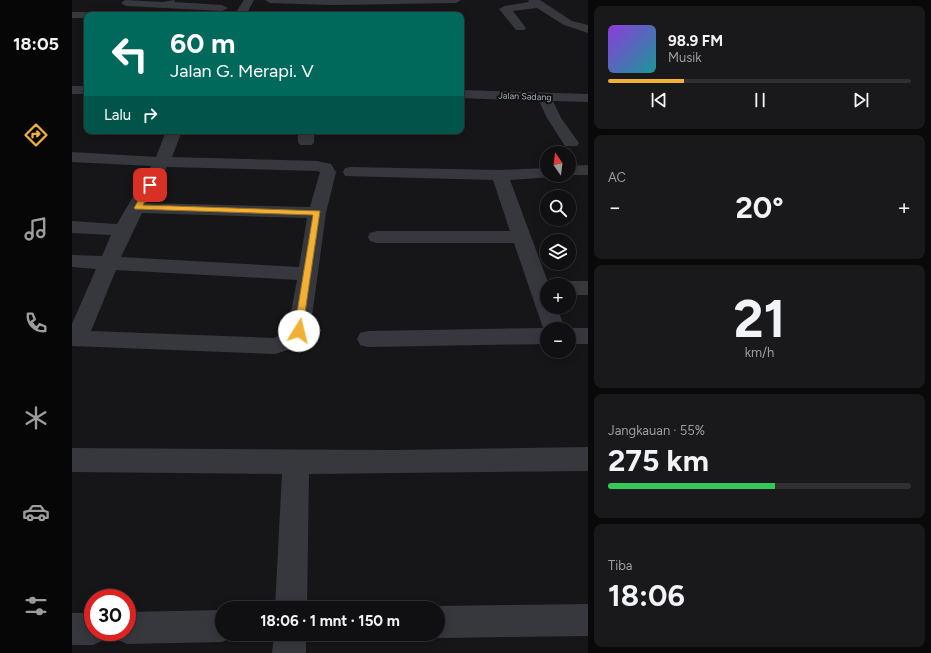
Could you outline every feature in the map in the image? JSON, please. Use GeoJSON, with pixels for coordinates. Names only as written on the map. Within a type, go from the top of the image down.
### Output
{"type":"FeatureCollection","features":[{"type":"Feature","properties":{"kind":"street"},"geometry":{"type":"LineString","coordinates":[[242,12],[249,0]]}},
{"type":"Feature","properties":{"kind":"street"},"geometry":{"type":"LineString","coordinates":[[270,0],[456,0]]}},
{"type":"Feature","properties":{"kind":"street"},"geometry":{"type":"LineString","coordinates":[[402,1],[403,12]]}},
{"type":"Feature","properties":{"kind":"street"},"geometry":{"type":"LineString","coordinates":[[520,28],[505,9],[536,2],[568,23],[588,29]]}},
{"type":"Feature","properties":{"kind":"street"},"geometry":{"type":"LineString","coordinates":[[126,4],[167,3],[222,8]]}},
{"type":"Feature","properties":{"kind":"street"},"geometry":{"type":"LineString","coordinates":[[72,8],[74,9],[72,13],[84,14]]}},
{"type":"Feature","properties":{"kind":"street"},"geometry":{"type":"LineString","coordinates":[[72,90],[84,90]]}},
{"type":"Feature","properties":{"kind":"street","name":"Jalan Sadang"},"geometry":{"type":"LineString","coordinates":[[464,94],[588,98]]}},
{"type":"Feature","properties":{"kind":"street"},"geometry":{"type":"LineString","coordinates":[[544,96],[554,118],[571,143]]}},
{"type":"Feature","properties":{"kind":"street"},"geometry":{"type":"LineString","coordinates":[[72,157],[162,162],[316,166],[325,168],[328,172],[318,213],[299,331],[292,340],[275,346],[74,338],[110,263],[123,230],[138,208],[162,162],[173,134]]}},
{"type":"Feature","properties":{"kind":"street"},"geometry":{"type":"LineString","coordinates":[[576,171],[588,170]]}},
{"type":"Feature","properties":{"kind":"street"},"geometry":{"type":"LineString","coordinates":[[351,172],[500,175],[540,173]]}},
{"type":"Feature","properties":{"kind":"street"},"geometry":{"type":"LineString","coordinates":[[500,175],[522,237],[540,281]]}},
{"type":"Feature","properties":{"kind":"street"},"geometry":{"type":"LineString","coordinates":[[138,208],[318,213]]}},
{"type":"Feature","properties":{"kind":"street"},"geometry":{"type":"LineString","coordinates":[[72,227],[123,230]]}},
{"type":"Feature","properties":{"kind":"street"},"geometry":{"type":"LineString","coordinates":[[376,237],[522,237]]}},
{"type":"Feature","properties":{"kind":"street"},"geometry":{"type":"LineString","coordinates":[[72,261],[308,274]]}},
{"type":"Feature","properties":{"kind":"street"},"geometry":{"type":"LineString","coordinates":[[576,288],[588,288]]}},
{"type":"Feature","properties":{"kind":"street"},"geometry":{"type":"LineString","coordinates":[[368,339],[540,336]]}},
{"type":"Feature","properties":{"kind":"street"},"geometry":{"type":"LineString","coordinates":[[576,336],[588,336]]}},
{"type":"Feature","properties":{"kind":"street"},"geometry":{"type":"LineString","coordinates":[[72,460],[296,463],[485,462],[588,459]]}},
{"type":"Feature","properties":{"kind":"street"},"geometry":{"type":"LineString","coordinates":[[290,601],[296,463]]}},
{"type":"Feature","properties":{"kind":"street"},"geometry":{"type":"LineString","coordinates":[[445,622],[588,620]]}},
{"type":"Feature","properties":{"kind":"street"},"geometry":{"type":"LineString","coordinates":[[136,628],[215,626]]}},
{"type":"Feature","properties":{"kind":"street"},"geometry":{"type":"LineString","coordinates":[[72,629],[84,629]]}},
{"type":"Feature","properties":{"kind":"street"},"geometry":{"type":"LineString","coordinates":[[289,653],[290,641]]}},
{"type":"Feature","properties":{"kind":"route"},"geometry":{"type":"LineString","coordinates":[[150,185],[138,208],[318,213],[299,331]]}}]}
